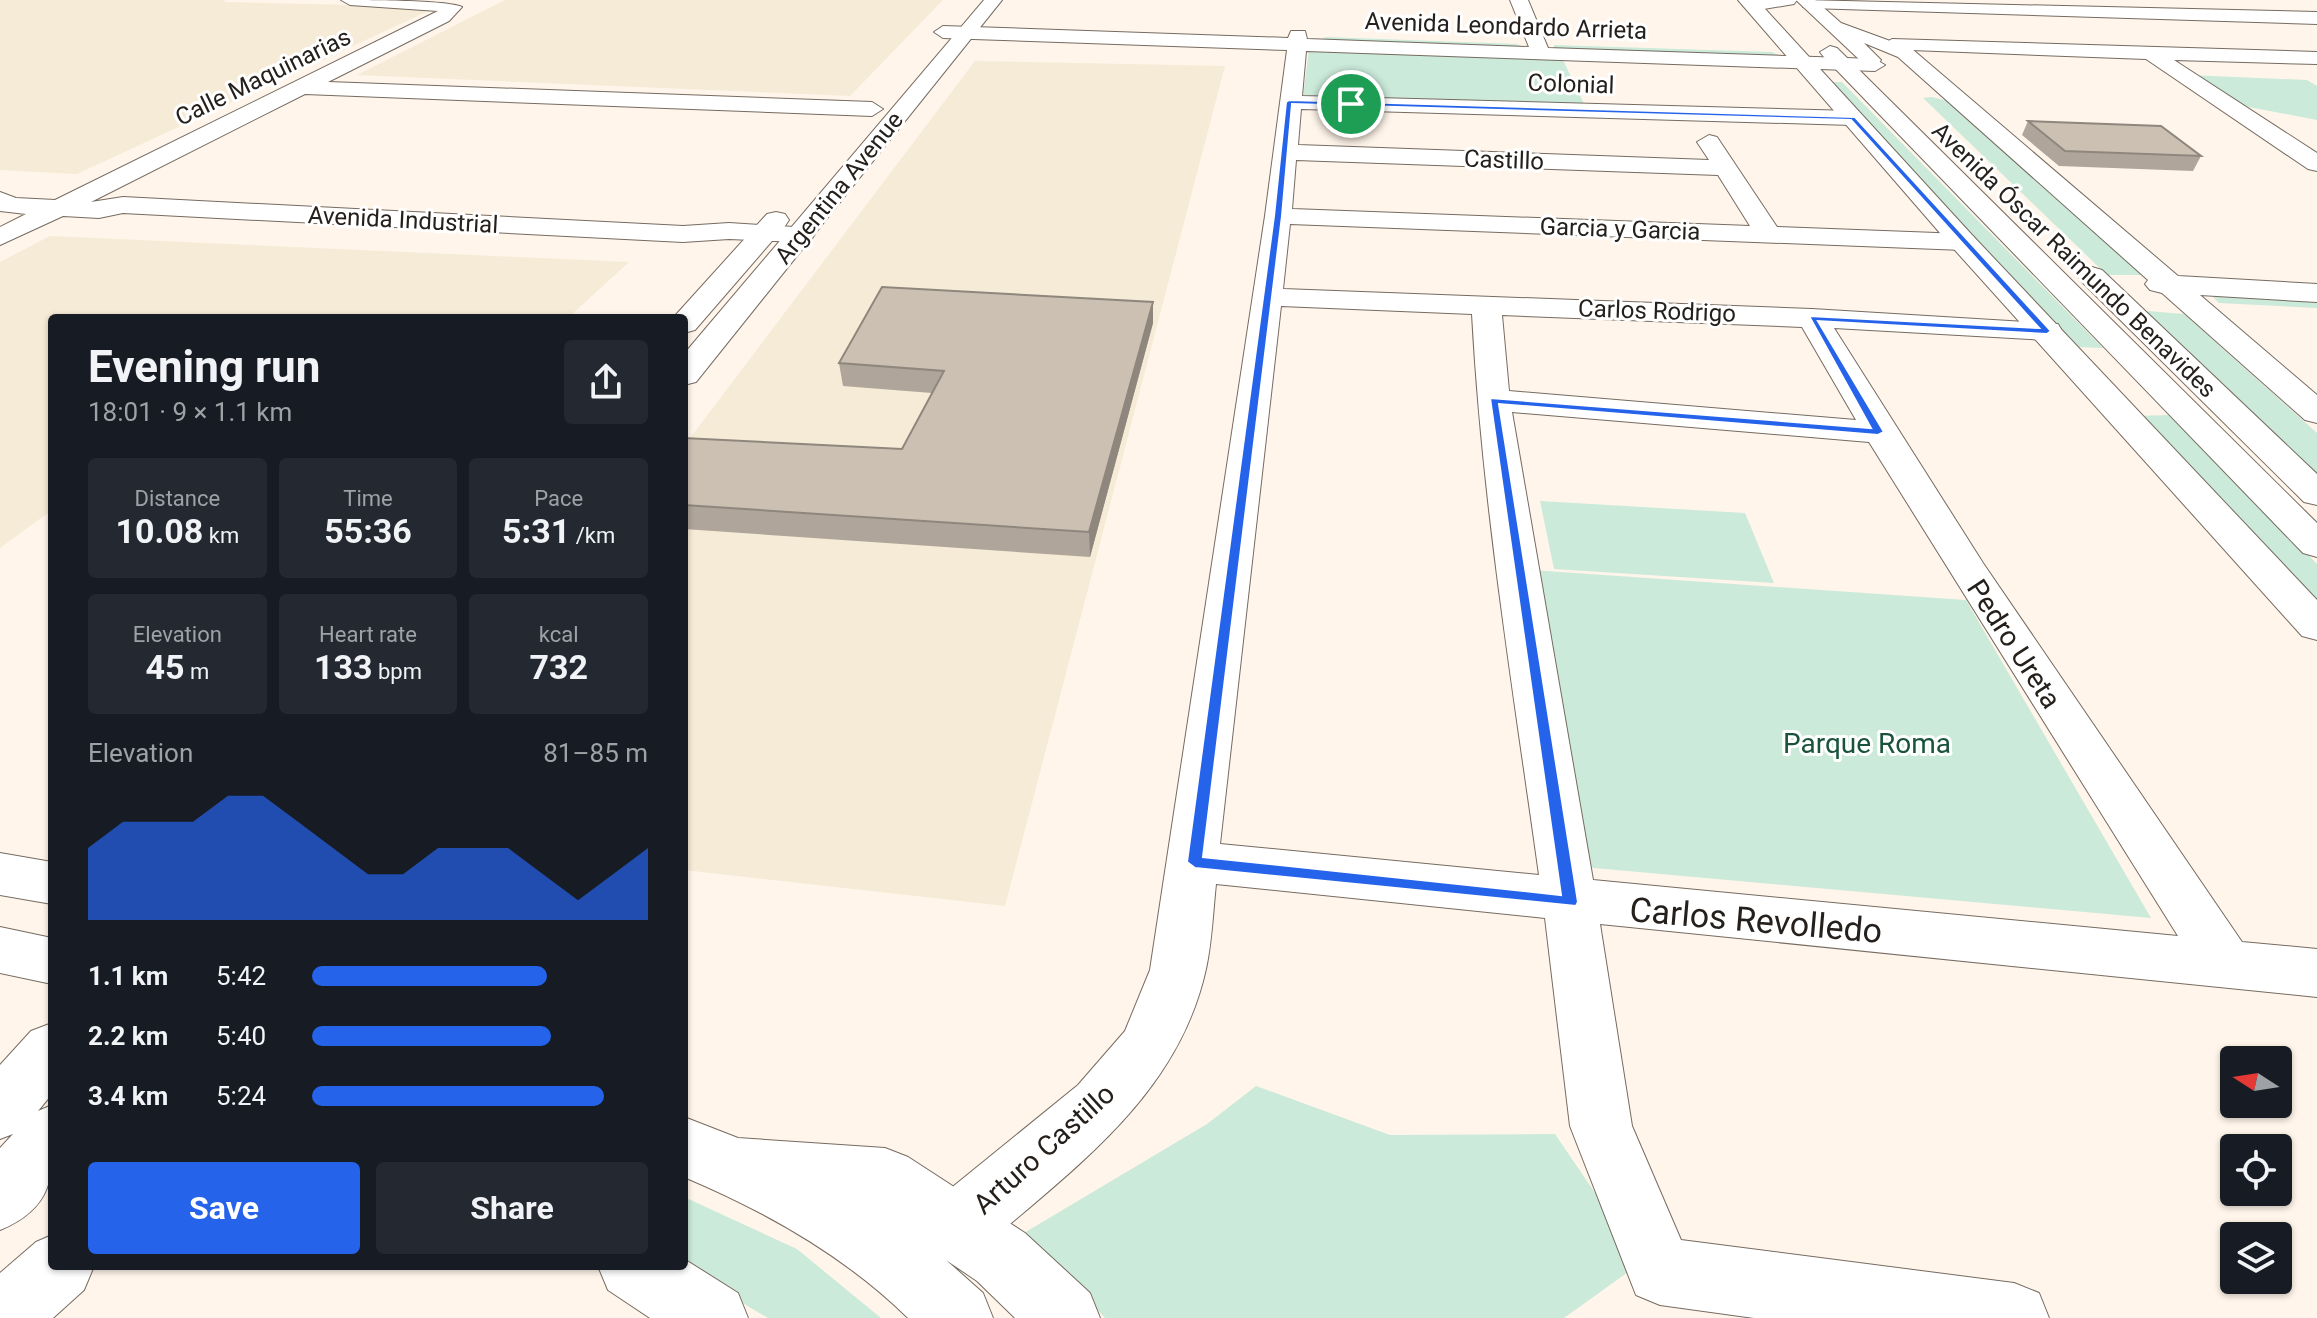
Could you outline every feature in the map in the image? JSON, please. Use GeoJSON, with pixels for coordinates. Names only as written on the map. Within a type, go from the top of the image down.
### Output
{"type":"FeatureCollection","features":[{"type":"Feature","properties":{"kind":"street","name":"Calle Maquinarias"},"geometry":{"type":"LineString","coordinates":[[0,237],[443,17],[453,7],[351,0]]}},
{"type":"Feature","properties":{"kind":"street","name":"Argentina Avenue"},"geometry":{"type":"LineString","coordinates":[[852,132],[961,22],[993,0]]}},
{"type":"Feature","properties":{"kind":"street"},"geometry":{"type":"LineString","coordinates":[[1519,0],[1539,48]]}},
{"type":"Feature","properties":{"kind":"street"},"geometry":{"type":"LineString","coordinates":[[1750,3],[1781,0],[1797,20]]}},
{"type":"Feature","properties":{"kind":"street"},"geometry":{"type":"LineString","coordinates":[[1834,0],[2317,15]]}},
{"type":"Feature","properties":{"kind":"street"},"geometry":{"type":"LineString","coordinates":[[1807,2],[2317,15]]}},
{"type":"Feature","properties":{"kind":"street","name":"Avenida Óscar Raimundo Benavides"},"geometry":{"type":"LineString","coordinates":[[1807,2],[1986,175]]}},
{"type":"Feature","properties":{"kind":"street"},"geometry":{"type":"LineString","coordinates":[[1750,3],[1817,54],[2317,545]]}},
{"type":"Feature","properties":{"kind":"street"},"geometry":{"type":"LineString","coordinates":[[2269,16],[2317,42]]}},
{"type":"Feature","properties":{"kind":"street","name":"Argentina Avenue"},"geometry":{"type":"LineString","coordinates":[[688,370],[796,240],[961,22]]}},
{"type":"Feature","properties":{"kind":"street","name":"Avenida Leondardo Arrieta"},"geometry":{"type":"LineString","coordinates":[[961,22],[1297,40],[1817,54],[1870,60]]}},
{"type":"Feature","properties":{"kind":"street","name":"Avenida Óscar Raimundo Benavides"},"geometry":{"type":"LineString","coordinates":[[1832,24],[1892,45],[2317,413]]}},
{"type":"Feature","properties":{"kind":"street","name":"Arturo Castillo"},"geometry":{"type":"LineString","coordinates":[[958,1225],[1100,1105],[1148,1047],[1178,970],[1195,862],[1278,216],[1297,40]]}},
{"type":"Feature","properties":{"kind":"street"},"geometry":{"type":"LineString","coordinates":[[1892,45],[2317,58]]}},
{"type":"Feature","properties":{"kind":"street"},"geometry":{"type":"LineString","coordinates":[[2149,52],[2317,164]]}},
{"type":"Feature","properties":{"kind":"street"},"geometry":{"type":"LineString","coordinates":[[1817,54],[1852,118],[2317,626]]}},
{"type":"Feature","properties":{"kind":"street"},"geometry":{"type":"LineString","coordinates":[[300,87],[872,109]]}},
{"type":"Feature","properties":{"kind":"street","name":"Colonial"},"geometry":{"type":"LineString","coordinates":[[1289,102],[1852,118]]}},
{"type":"Feature","properties":{"kind":"street"},"geometry":{"type":"LineString","coordinates":[[1691,113],[1769,235]]}},
{"type":"Feature","properties":{"kind":"street","name":"Castillo"},"geometry":{"type":"LineString","coordinates":[[1283,152],[1726,168]]}},
{"type":"Feature","properties":{"kind":"street","name":"Avenida Industrial"},"geometry":{"type":"LineString","coordinates":[[2,199],[9,205],[68,202],[99,210],[123,205],[796,240]]}},
{"type":"Feature","properties":{"kind":"street","name":"Argentina Avenue"},"geometry":{"type":"LineString","coordinates":[[688,319],[794,199]]}},
{"type":"Feature","properties":{"kind":"street","name":"Garcia y Garcia"},"geometry":{"type":"LineString","coordinates":[[1278,216],[1963,242]]}},
{"type":"Feature","properties":{"kind":"street","name":"Avenida Óscar Raimundo Benavides"},"geometry":{"type":"LineString","coordinates":[[2075,260],[2317,494]]}},
{"type":"Feature","properties":{"kind":"street"},"geometry":{"type":"LineString","coordinates":[[2109,292],[2170,284],[2317,293]]}},
{"type":"Feature","properties":{"kind":"street"},"geometry":{"type":"LineString","coordinates":[[2109,292],[2196,307],[2317,314]]}},
{"type":"Feature","properties":{"kind":"street","name":"Carlos Rodrigo"},"geometry":{"type":"LineString","coordinates":[[1266,297],[1812,318],[2047,331]]}},
{"type":"Feature","properties":{"kind":"street"},"geometry":{"type":"LineString","coordinates":[[1486,304],[1493,400],[1601,1126],[1660,1271],[2014,1318]]}},
{"type":"Feature","properties":{"kind":"street","name":"Pedro Ureta"},"geometry":{"type":"LineString","coordinates":[[1812,318],[1878,432],[2226,964]]}},
{"type":"Feature","properties":{"kind":"street"},"geometry":{"type":"LineString","coordinates":[[1493,400],[1878,432]]}},
{"type":"Feature","properties":{"kind":"street","name":"Carlos Revolledo"},"geometry":{"type":"LineString","coordinates":[[1195,862],[1570,902],[2317,973]]}},
{"type":"Feature","properties":{"kind":"street"},"geometry":{"type":"LineString","coordinates":[[0,874],[48,882]]}},
{"type":"Feature","properties":{"kind":"street"},"geometry":{"type":"LineString","coordinates":[[0,950],[48,960]]}},
{"type":"Feature","properties":{"kind":"street"},"geometry":{"type":"LineString","coordinates":[[0,1110],[48,1055]]}},
{"type":"Feature","properties":{"kind":"street"},"geometry":{"type":"LineString","coordinates":[[0,1198],[48,1140]]}},
{"type":"Feature","properties":{"kind":"street"},"geometry":{"type":"LineString","coordinates":[[712,1158],[885,1179],[958,1225],[1001,1257],[1065,1318]]}},
{"type":"Feature","properties":{"kind":"street"},"geometry":{"type":"LineString","coordinates":[[712,1158],[818,1207],[865,1236],[958,1318]]}},
{"type":"Feature","properties":{"kind":"street"},"geometry":{"type":"LineString","coordinates":[[1,1318],[55,1270]]}},
{"type":"Feature","properties":{"kind":"street"},"geometry":{"type":"LineString","coordinates":[[638,1270],[713,1318]]}},
{"type":"Feature","properties":{"kind":"shaded area"},"geometry":{"type":"Polygon","coordinates":[[[0,0],[226,0],[223,2],[437,7],[77,174],[0,170],[0,0]]]}},
{"type":"Feature","properties":{"kind":"shaded area"},"geometry":{"type":"Polygon","coordinates":[[[505,0],[943,0],[850,96],[357,75],[505,0]]]}},
{"type":"Feature","properties":{"kind":"shaded area"},"geometry":{"type":"Polygon","coordinates":[[[975,61],[1225,66],[1005,906],[688,870],[688,441],[975,61]]]}},
{"type":"Feature","properties":{"kind":"shaded area"},"geometry":{"type":"Polygon","coordinates":[[[50,236],[629,262],[572,314],[48,314],[48,513],[0,548],[0,262],[50,236]]]}},
{"type":"Feature","properties":{"kind":"green space"},"geometry":{"type":"Polygon","coordinates":[[[1326,37],[1516,44],[1527,48],[1318,41],[1326,37]]]}},
{"type":"Feature","properties":{"kind":"green space"},"geometry":{"type":"Polygon","coordinates":[[[1554,45],[1772,52],[1782,57],[1554,49],[1554,45]]]}},
{"type":"Feature","properties":{"kind":"green space"},"geometry":{"type":"Polygon","coordinates":[[[1309,49],[1562,58],[1585,106],[1303,97],[1309,49]]]}},
{"type":"Feature","properties":{"kind":"green space"},"geometry":{"type":"Polygon","coordinates":[[[2188,75],[2307,80],[2317,86],[2317,120],[2233,104],[2188,75]]]}},
{"type":"Feature","properties":{"kind":"green space"},"geometry":{"type":"Polygon","coordinates":[[[1829,82],[1842,82],[2103,348],[2075,347],[1829,82]]]}},
{"type":"Feature","properties":{"kind":"green space"},"geometry":{"type":"Polygon","coordinates":[[[1923,98],[1948,101],[2145,275],[2107,275],[1923,98]]]}},
{"type":"Feature","properties":{"kind":"green space"},"geometry":{"type":"Polygon","coordinates":[[[2210,294],[2317,300],[2317,308],[2219,303],[2210,294]]]}},
{"type":"Feature","properties":{"kind":"green space"},"geometry":{"type":"Polygon","coordinates":[[[2148,311],[2184,314],[2317,433],[2317,476],[2147,315],[2148,311]]]}},
{"type":"Feature","properties":{"kind":"green space"},"geometry":{"type":"Polygon","coordinates":[[[2170,415],[2317,564],[2317,607],[2136,416],[2170,415]]]}},
{"type":"Feature","properties":{"kind":"green space"},"geometry":{"type":"Polygon","coordinates":[[[1540,501],[1745,513],[1774,583],[1554,569],[1540,501]]]}},
{"type":"Feature","properties":{"kind":"green space","name":"Parque Roma"},"geometry":{"type":"Polygon","coordinates":[[[1532,570],[1966,600],[2151,918],[1583,867],[1532,570]]]}},
{"type":"Feature","properties":{"kind":"green space"},"geometry":{"type":"Polygon","coordinates":[[[1256,1086],[1390,1135],[1555,1134],[1642,1262],[1564,1318],[1105,1318],[1024,1233],[1207,1124],[1256,1086]]]}},
{"type":"Feature","properties":{"kind":"green space"},"geometry":{"type":"Polygon","coordinates":[[[688,1199],[797,1249],[881,1318],[768,1318],[687,1270],[688,1199]]]}},
{"type":"Feature","properties":{"kind":"building"},"geometry":{"type":"Polygon","coordinates":[[[2028,121],[2161,126],[2201,156],[2065,151],[2028,121]]]}},
{"type":"Feature","properties":{"kind":"building"},"geometry":{"type":"Polygon","coordinates":[[[882,287],[1153,302],[1089,532],[688,505],[688,438],[902,449],[944,371],[839,363],[882,287]]]}},
{"type":"Feature","properties":{"kind":"route"},"geometry":{"type":"LineString","coordinates":[[1289,102],[1351,104],[1852,118],[2047,331],[1812,318],[1878,432],[1493,400],[1516,568],[1570,902],[1195,862],[1278,216],[1289,102]]}}]}
